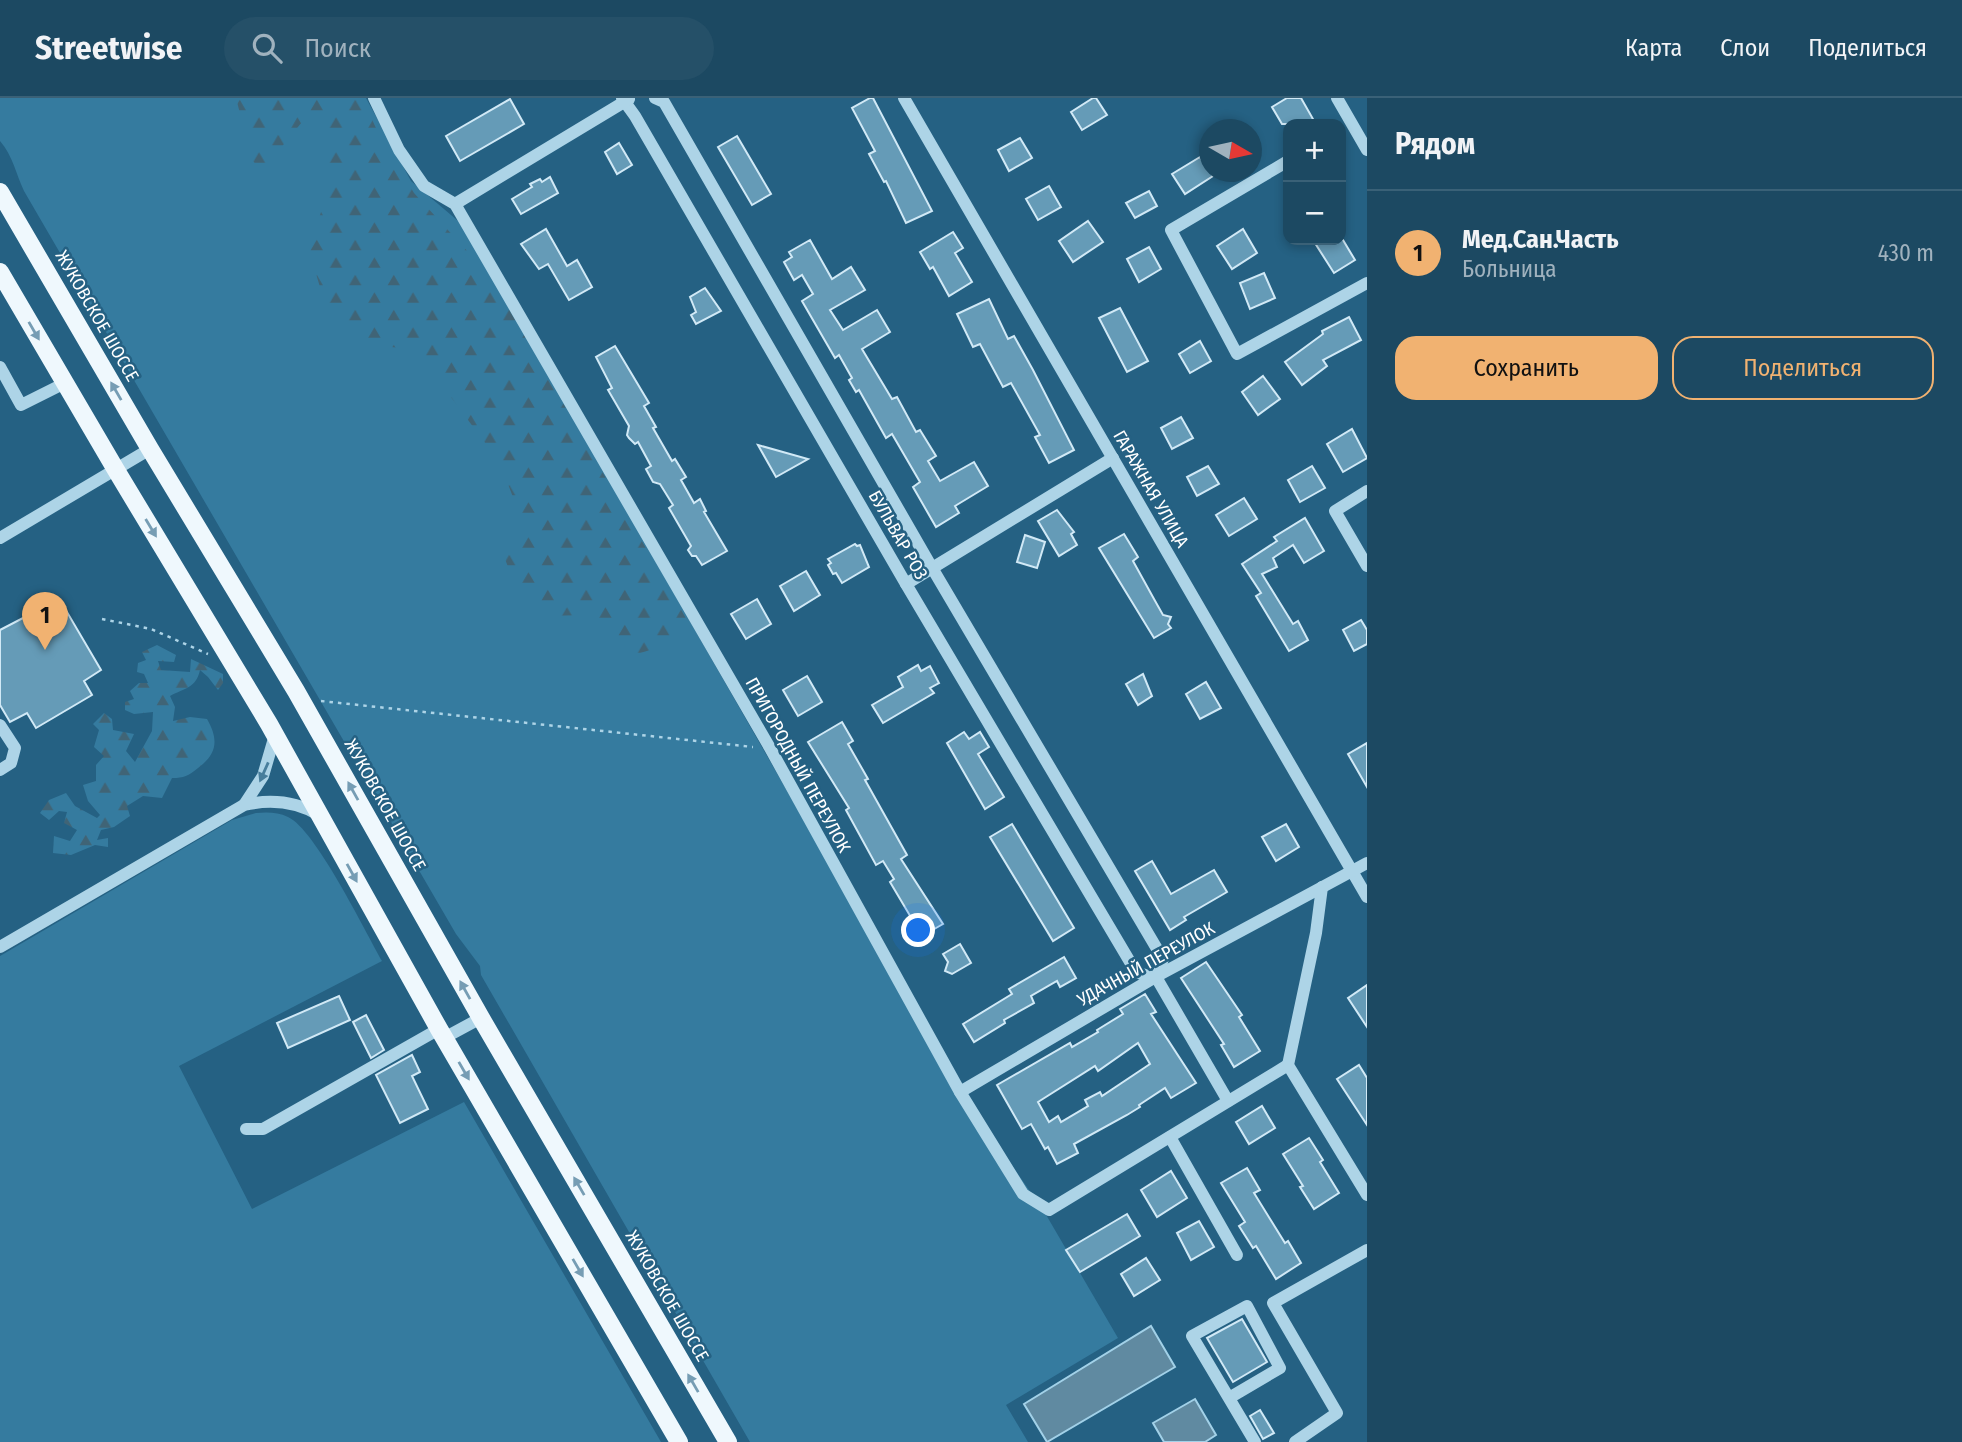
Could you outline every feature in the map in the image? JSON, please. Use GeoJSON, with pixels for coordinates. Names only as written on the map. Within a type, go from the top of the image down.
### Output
{"type":"FeatureCollection","features":[{"type":"Feature","properties":{"kind":"main road","name":"ЖУКОВСКОЕ ШОССЕ"},"geometry":{"type":"LineString","coordinates":[[0,192],[150,449],[296,691],[481,1018],[728,1442]]}},
{"type":"Feature","properties":{"kind":"main road"},"geometry":{"type":"LineString","coordinates":[[0,272],[275,735],[442,1033],[679,1442]]}},
{"type":"Feature","properties":{"kind":"street","name":"ПРИГОРОДНЫЙ ПЕРЕУЛОК"},"geometry":{"type":"LineString","coordinates":[[374,98],[399,150],[424,186],[455,204],[770,748],[960,1092],[1023,1194],[1049,1210],[1289,1065]]}},
{"type":"Feature","properties":{"kind":"street"},"geometry":{"type":"LineString","coordinates":[[656,98],[664,102],[931,566],[1163,960],[1156,977],[1228,1101]]}},
{"type":"Feature","properties":{"kind":"street","name":"ГАРАЖНАЯ УЛИЦА"},"geometry":{"type":"LineString","coordinates":[[904,98],[1367,897]]}},
{"type":"Feature","properties":{"kind":"street"},"geometry":{"type":"LineString","coordinates":[[1337,98],[1344,119]]}},
{"type":"Feature","properties":{"kind":"street"},"geometry":{"type":"LineString","coordinates":[[455,204],[625,99]]}},
{"type":"Feature","properties":{"kind":"street","name":"БУЛЬВАР РОЗ"},"geometry":{"type":"LineString","coordinates":[[625,99],[906,584],[1136,972],[1156,977]]}},
{"type":"Feature","properties":{"kind":"street"},"geometry":{"type":"LineString","coordinates":[[1346,127],[1367,150]]}},
{"type":"Feature","properties":{"kind":"street"},"geometry":{"type":"LineString","coordinates":[[1283,164],[1171,230],[1237,354],[1367,283]]}},
{"type":"Feature","properties":{"kind":"street"},"geometry":{"type":"LineString","coordinates":[[0,367],[21,405],[65,383]]}},
{"type":"Feature","properties":{"kind":"street"},"geometry":{"type":"LineString","coordinates":[[0,538],[150,449]]}},
{"type":"Feature","properties":{"kind":"street"},"geometry":{"type":"LineString","coordinates":[[906,584],[931,566],[1113,458]]}},
{"type":"Feature","properties":{"kind":"street"},"geometry":{"type":"LineString","coordinates":[[1367,491],[1335,511],[1367,566]]}},
{"type":"Feature","properties":{"kind":"street"},"geometry":{"type":"LineString","coordinates":[[0,726],[15,748],[11,763],[0,770]]}},
{"type":"Feature","properties":{"kind":"street"},"geometry":{"type":"LineString","coordinates":[[244,805],[263,776],[275,735]]}},
{"type":"Feature","properties":{"kind":"street"},"geometry":{"type":"LineString","coordinates":[[0,947],[244,805],[262,801],[287,802],[320,816]]}},
{"type":"Feature","properties":{"kind":"street","name":"УДАЧНЫЙ ПЕРЕУЛОК"},"geometry":{"type":"LineString","coordinates":[[960,1092],[1156,977],[1367,863]]}},
{"type":"Feature","properties":{"kind":"street"},"geometry":{"type":"LineString","coordinates":[[1322,887],[1289,1065],[1367,1195]]}},
{"type":"Feature","properties":{"kind":"street"},"geometry":{"type":"LineString","coordinates":[[246,1129],[263,1129],[442,1033],[481,1018]]}},
{"type":"Feature","properties":{"kind":"street"},"geometry":{"type":"LineString","coordinates":[[1170,1137],[1237,1255]]}},
{"type":"Feature","properties":{"kind":"street"},"geometry":{"type":"LineString","coordinates":[[1295,1442],[1336,1413],[1273,1303],[1367,1250]]}},
{"type":"Feature","properties":{"kind":"street"},"geometry":{"type":"LineString","coordinates":[[1229,1398],[1280,1368],[1247,1306],[1192,1336],[1255,1442]]}},
{"type":"Feature","properties":{"kind":"path"},"geometry":{"type":"LineString","coordinates":[[103,619],[151,629],[211,656]]}},
{"type":"Feature","properties":{"kind":"path"},"geometry":{"type":"LineString","coordinates":[[296,691],[325,703],[770,748]]}},
{"type":"Feature","properties":{"kind":"green space"},"geometry":{"type":"Polygon","coordinates":[[[0,98],[366,98],[411,181],[464,226],[950,1076],[1045,1213],[1118,1338],[1006,1405],[1028,1442],[750,1442],[481,975],[480,966],[456,934],[24,191],[11,159],[0,141],[0,98]]]}},
{"type":"Feature","properties":{"kind":"green space"},"geometry":{"type":"Polygon","coordinates":[[[236,98],[362,98],[382,141],[414,193],[491,277],[696,636],[637,654],[585,615],[545,616],[510,572],[500,546],[525,529],[500,463],[439,381],[400,348],[347,342],[325,304],[309,250],[327,193],[323,135],[302,122],[262,171],[252,160],[236,98]]]}},
{"type":"Feature","properties":{"kind":"green space"},"geometry":{"type":"Polygon","coordinates":[[[157,645],[176,655],[174,662],[158,661],[161,670],[190,672],[191,659],[223,674],[223,683],[218,690],[200,670],[193,684],[170,696],[175,707],[173,721],[190,717],[207,719],[214,740],[212,752],[204,763],[191,773],[172,778],[162,798],[143,796],[127,806],[130,816],[114,827],[101,830],[97,840],[108,838],[108,847],[95,845],[71,855],[53,853],[54,836],[70,841],[77,830],[64,823],[67,812],[59,811],[49,820],[40,813],[49,800],[66,793],[75,806],[97,818],[100,815],[88,801],[83,785],[96,781],[96,765],[104,756],[94,747],[99,730],[93,724],[104,713],[112,719],[113,730],[134,734],[126,751],[135,762],[152,731],[153,712],[134,714],[125,710],[125,702],[134,699],[130,691],[139,683],[148,683],[144,674],[137,672],[138,663],[146,660],[142,652],[157,645]]]}},
{"type":"Feature","properties":{"kind":"green space"},"geometry":{"type":"Polygon","coordinates":[[[256,813],[288,817],[312,840],[382,961],[179,1066],[252,1209],[464,1102],[661,1442],[0,1442],[0,956],[232,820],[256,813]]]}},
{"type":"Feature","properties":{"kind":"shaded area"},"geometry":{"type":"Polygon","coordinates":[[[1151,1326],[1175,1367],[1047,1442],[1024,1404],[1151,1326]]]}},
{"type":"Feature","properties":{"kind":"shaded area"},"geometry":{"type":"Polygon","coordinates":[[[1195,1399],[1216,1435],[1205,1442],[1164,1442],[1153,1423],[1195,1399]]]}},
{"type":"Feature","properties":{"kind":"building"},"geometry":{"type":"Polygon","coordinates":[[[873,98],[932,211],[906,223],[886,181],[884,182],[869,154],[875,151],[852,108],[873,98]]]}},
{"type":"Feature","properties":{"kind":"building"},"geometry":{"type":"Polygon","coordinates":[[[1096,98],[1107,115],[1082,130],[1071,112],[1096,98]]]}},
{"type":"Feature","properties":{"kind":"building"},"geometry":{"type":"Polygon","coordinates":[[[1287,98],[1301,98],[1313,119],[1283,119],[1282,124],[1272,107],[1287,98]]]}},
{"type":"Feature","properties":{"kind":"building"},"geometry":{"type":"Polygon","coordinates":[[[510,99],[524,124],[460,161],[446,136],[510,99]]]}},
{"type":"Feature","properties":{"kind":"building"},"geometry":{"type":"Polygon","coordinates":[[[737,136],[771,194],[752,205],[718,147],[737,136]]]}},
{"type":"Feature","properties":{"kind":"building"},"geometry":{"type":"Polygon","coordinates":[[[1020,138],[1032,158],[1009,171],[998,150],[1020,138]]]}},
{"type":"Feature","properties":{"kind":"building"},"geometry":{"type":"Polygon","coordinates":[[[619,143],[632,165],[617,174],[605,152],[619,143]]]}},
{"type":"Feature","properties":{"kind":"building"},"geometry":{"type":"Polygon","coordinates":[[[1199,158],[1199,182],[1204,182],[1185,194],[1172,174],[1199,158]]]}},
{"type":"Feature","properties":{"kind":"building"},"geometry":{"type":"Polygon","coordinates":[[[550,177],[558,193],[521,214],[512,199],[532,187],[530,184],[550,177]]]}},
{"type":"Feature","properties":{"kind":"building"},"geometry":{"type":"Polygon","coordinates":[[[1049,186],[1061,207],[1038,220],[1026,199],[1049,186]]]}},
{"type":"Feature","properties":{"kind":"building"},"geometry":{"type":"Polygon","coordinates":[[[1149,191],[1157,206],[1135,218],[1126,203],[1149,191]]]}},
{"type":"Feature","properties":{"kind":"building"},"geometry":{"type":"Polygon","coordinates":[[[1088,221],[1103,242],[1073,262],[1059,241],[1088,221]]]}},
{"type":"Feature","properties":{"kind":"building"},"geometry":{"type":"Polygon","coordinates":[[[546,229],[567,266],[577,260],[592,287],[569,300],[548,264],[539,269],[521,244],[546,229]]]}},
{"type":"Feature","properties":{"kind":"building"},"geometry":{"type":"Polygon","coordinates":[[[1243,229],[1257,253],[1232,269],[1217,246],[1243,229]]]}},
{"type":"Feature","properties":{"kind":"building"},"geometry":{"type":"Polygon","coordinates":[[[953,232],[963,248],[955,253],[972,282],[949,296],[933,267],[930,269],[920,252],[953,232]]]}},
{"type":"Feature","properties":{"kind":"building"},"geometry":{"type":"Polygon","coordinates":[[[810,240],[832,279],[851,267],[865,290],[830,310],[843,330],[877,310],[890,332],[862,349],[892,399],[897,397],[916,432],[920,430],[936,456],[928,461],[940,481],[974,462],[988,486],[955,506],[959,513],[936,527],[913,487],[920,482],[892,434],[886,438],[859,390],[856,392],[849,380],[852,378],[839,355],[835,358],[802,301],[813,294],[802,275],[794,280],[784,262],[792,257],[789,252],[810,240]]]}},
{"type":"Feature","properties":{"kind":"building"},"geometry":{"type":"Polygon","coordinates":[[[1316,245],[1346,245],[1355,260],[1334,273],[1316,245]]]}},
{"type":"Feature","properties":{"kind":"building"},"geometry":{"type":"Polygon","coordinates":[[[1149,247],[1161,269],[1139,282],[1127,259],[1149,247]]]}},
{"type":"Feature","properties":{"kind":"building"},"geometry":{"type":"Polygon","coordinates":[[[1264,273],[1275,298],[1250,309],[1240,283],[1264,273]]]}},
{"type":"Feature","properties":{"kind":"building"},"geometry":{"type":"Polygon","coordinates":[[[705,288],[721,311],[696,324],[691,315],[696,312],[690,297],[705,288]]]}},
{"type":"Feature","properties":{"kind":"building"},"geometry":{"type":"Polygon","coordinates":[[[989,299],[1008,339],[1014,336],[1074,450],[1049,463],[1035,437],[1040,435],[1011,383],[1003,387],[980,344],[973,347],[957,314],[989,299]]]}},
{"type":"Feature","properties":{"kind":"building"},"geometry":{"type":"Polygon","coordinates":[[[1120,308],[1148,361],[1127,372],[1099,318],[1120,308]]]}},
{"type":"Feature","properties":{"kind":"building"},"geometry":{"type":"Polygon","coordinates":[[[1349,317],[1361,340],[1323,360],[1327,366],[1302,385],[1285,362],[1323,334],[1322,331],[1349,317]]]}},
{"type":"Feature","properties":{"kind":"building"},"geometry":{"type":"Polygon","coordinates":[[[1200,341],[1211,361],[1190,373],[1179,354],[1200,341]]]}},
{"type":"Feature","properties":{"kind":"building"},"geometry":{"type":"Polygon","coordinates":[[[615,346],[649,403],[644,406],[656,427],[653,428],[672,461],[675,459],[686,477],[681,480],[694,503],[700,499],[706,511],[704,512],[727,551],[702,565],[688,550],[691,546],[669,508],[673,505],[660,484],[653,482],[646,469],[651,466],[638,442],[635,444],[627,435],[629,426],[608,390],[612,388],[596,357],[615,346]]]}},
{"type":"Feature","properties":{"kind":"building"},"geometry":{"type":"Polygon","coordinates":[[[1263,376],[1280,399],[1258,415],[1242,392],[1263,376]]]}},
{"type":"Feature","properties":{"kind":"building"},"geometry":{"type":"Polygon","coordinates":[[[1181,417],[1193,438],[1172,449],[1161,428],[1181,417]]]}},
{"type":"Feature","properties":{"kind":"building"},"geometry":{"type":"Polygon","coordinates":[[[1352,429],[1367,458],[1343,472],[1327,444],[1352,429]]]}},
{"type":"Feature","properties":{"kind":"building"},"geometry":{"type":"Polygon","coordinates":[[[758,445],[808,459],[776,477],[758,445]]]}},
{"type":"Feature","properties":{"kind":"building"},"geometry":{"type":"Polygon","coordinates":[[[1208,466],[1219,484],[1197,496],[1187,477],[1208,466]]]}},
{"type":"Feature","properties":{"kind":"building"},"geometry":{"type":"Polygon","coordinates":[[[1312,466],[1325,488],[1300,502],[1288,480],[1312,466]]]}},
{"type":"Feature","properties":{"kind":"building"},"geometry":{"type":"Polygon","coordinates":[[[1244,498],[1257,519],[1229,536],[1216,515],[1244,498]]]}},
{"type":"Feature","properties":{"kind":"building"},"geometry":{"type":"Polygon","coordinates":[[[1057,510],[1074,532],[1071,534],[1077,545],[1059,556],[1038,521],[1057,510]]]}},
{"type":"Feature","properties":{"kind":"building"},"geometry":{"type":"Polygon","coordinates":[[[1305,518],[1324,551],[1304,563],[1293,545],[1273,558],[1277,567],[1262,574],[1293,624],[1298,621],[1308,640],[1289,651],[1256,596],[1261,593],[1242,564],[1277,541],[1274,537],[1305,518]]]}},
{"type":"Feature","properties":{"kind":"building"},"geometry":{"type":"Polygon","coordinates":[[[1124,534],[1138,557],[1133,561],[1163,615],[1171,617],[1168,624],[1171,628],[1154,638],[1099,548],[1124,534]]]}},
{"type":"Feature","properties":{"kind":"building"},"geometry":{"type":"Polygon","coordinates":[[[1025,535],[1045,542],[1037,568],[1017,562],[1025,535]]]}},
{"type":"Feature","properties":{"kind":"building"},"geometry":{"type":"Polygon","coordinates":[[[855,544],[860,545],[869,567],[842,583],[836,573],[833,574],[828,559],[855,544]]]}},
{"type":"Feature","properties":{"kind":"building"},"geometry":{"type":"Polygon","coordinates":[[[806,571],[820,595],[794,611],[780,586],[806,571]]]}},
{"type":"Feature","properties":{"kind":"building"},"geometry":{"type":"Polygon","coordinates":[[[757,599],[771,624],[746,639],[731,614],[757,599]]]}},
{"type":"Feature","properties":{"kind":"building"},"geometry":{"type":"Polygon","coordinates":[[[42,608],[50,622],[67,612],[101,670],[84,681],[92,695],[36,728],[27,713],[10,722],[0,705],[0,630],[42,608]]]}},
{"type":"Feature","properties":{"kind":"building"},"geometry":{"type":"Polygon","coordinates":[[[1361,620],[1367,630],[1367,644],[1354,651],[1343,630],[1361,620]]]}},
{"type":"Feature","properties":{"kind":"building"},"geometry":{"type":"Polygon","coordinates":[[[918,665],[921,671],[930,666],[939,683],[930,688],[934,693],[883,723],[872,705],[903,687],[898,677],[918,665]]]}},
{"type":"Feature","properties":{"kind":"building"},"geometry":{"type":"Polygon","coordinates":[[[1143,674],[1152,696],[1138,705],[1126,684],[1143,674]]]}},
{"type":"Feature","properties":{"kind":"building"},"geometry":{"type":"Polygon","coordinates":[[[807,676],[822,702],[798,716],[783,690],[807,676]]]}},
{"type":"Feature","properties":{"kind":"building"},"geometry":{"type":"Polygon","coordinates":[[[1206,682],[1221,708],[1200,719],[1186,694],[1206,682]]]}},
{"type":"Feature","properties":{"kind":"building"},"geometry":{"type":"Polygon","coordinates":[[[842,722],[853,741],[848,744],[868,779],[865,780],[907,855],[901,859],[943,924],[922,936],[890,882],[894,879],[883,861],[876,865],[846,810],[849,808],[808,742],[842,722]]]}},
{"type":"Feature","properties":{"kind":"building"},"geometry":{"type":"Polygon","coordinates":[[[964,732],[969,739],[980,732],[989,747],[978,754],[1004,797],[985,809],[947,743],[964,732]]]}},
{"type":"Feature","properties":{"kind":"building"},"geometry":{"type":"Polygon","coordinates":[[[1367,743],[1367,787],[1348,754],[1367,743]]]}},
{"type":"Feature","properties":{"kind":"building"},"geometry":{"type":"Polygon","coordinates":[[[1012,824],[1074,928],[1053,941],[990,837],[1012,824]]]}},
{"type":"Feature","properties":{"kind":"building"},"geometry":{"type":"Polygon","coordinates":[[[1286,824],[1299,847],[1276,861],[1262,837],[1286,824]]]}},
{"type":"Feature","properties":{"kind":"building"},"geometry":{"type":"Polygon","coordinates":[[[1152,861],[1171,894],[1214,870],[1227,892],[1184,917],[1186,920],[1170,930],[1135,871],[1152,861]]]}},
{"type":"Feature","properties":{"kind":"building"},"geometry":{"type":"Polygon","coordinates":[[[960,944],[971,963],[952,974],[945,971],[948,962],[943,954],[960,944]]]}},
{"type":"Feature","properties":{"kind":"building"},"geometry":{"type":"Polygon","coordinates":[[[1064,957],[1076,978],[1060,987],[1057,981],[1031,996],[1034,1003],[974,1042],[963,1024],[1012,994],[1009,989],[1064,957]]]}},
{"type":"Feature","properties":{"kind":"building"},"geometry":{"type":"Polygon","coordinates":[[[1206,962],[1242,1015],[1239,1017],[1260,1051],[1234,1067],[1221,1045],[1224,1044],[1181,978],[1206,962]]]}},
{"type":"Feature","properties":{"kind":"building"},"geometry":{"type":"Polygon","coordinates":[[[1367,985],[1367,1027],[1348,998],[1367,985]]]}},
{"type":"Feature","properties":{"kind":"building"},"geometry":{"type":"Polygon","coordinates":[[[1145,994],[1156,1012],[1151,1014],[1196,1083],[1171,1098],[1165,1088],[1127,1115],[1074,1144],[1078,1153],[1057,1164],[1031,1124],[1022,1129],[997,1085],[1070,1043],[1072,1047],[1098,1032],[1097,1030],[1123,1014],[1120,1009],[1145,994]],[[1138,1043],[1098,1071],[1095,1066],[1038,1102],[1049,1122],[1058,1116],[1061,1122],[1088,1106],[1085,1100],[1100,1092],[1102,1096],[1150,1064],[1138,1043]]]}},
{"type":"Feature","properties":{"kind":"building"},"geometry":{"type":"Polygon","coordinates":[[[339,996],[350,1020],[288,1048],[277,1023],[339,996]]]}},
{"type":"Feature","properties":{"kind":"building"},"geometry":{"type":"Polygon","coordinates":[[[366,1015],[384,1050],[371,1058],[353,1022],[366,1015]]]}},
{"type":"Feature","properties":{"kind":"building"},"geometry":{"type":"Polygon","coordinates":[[[412,1055],[420,1072],[412,1076],[428,1109],[400,1123],[376,1075],[412,1055]]]}},
{"type":"Feature","properties":{"kind":"building"},"geometry":{"type":"Polygon","coordinates":[[[1359,1065],[1367,1078],[1367,1125],[1337,1079],[1359,1065]]]}},
{"type":"Feature","properties":{"kind":"building"},"geometry":{"type":"Polygon","coordinates":[[[1262,1106],[1275,1128],[1249,1144],[1236,1122],[1262,1106]]]}},
{"type":"Feature","properties":{"kind":"building"},"geometry":{"type":"Polygon","coordinates":[[[1309,1138],[1339,1193],[1314,1209],[1283,1154],[1309,1138]]]}},
{"type":"Feature","properties":{"kind":"building"},"geometry":{"type":"Polygon","coordinates":[[[1247,1168],[1260,1190],[1254,1193],[1285,1243],[1288,1241],[1301,1263],[1276,1279],[1256,1246],[1253,1248],[1239,1226],[1245,1222],[1221,1183],[1247,1168]]]}},
{"type":"Feature","properties":{"kind":"building"},"geometry":{"type":"Polygon","coordinates":[[[1171,1171],[1187,1198],[1157,1217],[1141,1190],[1171,1171]]]}},
{"type":"Feature","properties":{"kind":"building"},"geometry":{"type":"Polygon","coordinates":[[[1127,1214],[1140,1236],[1080,1272],[1066,1250],[1127,1214]]]}},
{"type":"Feature","properties":{"kind":"building"},"geometry":{"type":"Polygon","coordinates":[[[1199,1221],[1214,1247],[1191,1260],[1177,1233],[1199,1221]]]}},
{"type":"Feature","properties":{"kind":"building"},"geometry":{"type":"Polygon","coordinates":[[[1146,1258],[1160,1280],[1134,1296],[1121,1274],[1146,1258]]]}},
{"type":"Feature","properties":{"kind":"building"},"geometry":{"type":"Polygon","coordinates":[[[1242,1319],[1267,1362],[1233,1382],[1207,1338],[1242,1319]]]}},
{"type":"Feature","properties":{"kind":"building"},"geometry":{"type":"Polygon","coordinates":[[[1260,1410],[1274,1433],[1263,1439],[1250,1416],[1260,1410]]]}},
{"type":"Feature","properties":{"kind":"place","name":"Мед.Сан.Часть"},"geometry":{"type":"Point","coordinates":[45,650]}}]}
